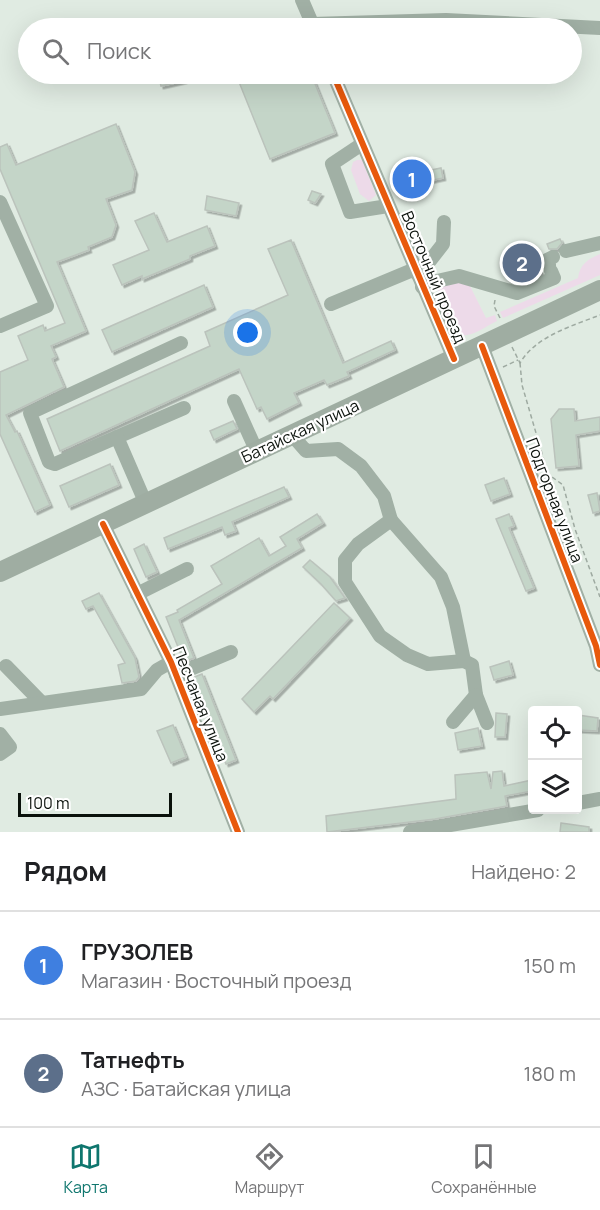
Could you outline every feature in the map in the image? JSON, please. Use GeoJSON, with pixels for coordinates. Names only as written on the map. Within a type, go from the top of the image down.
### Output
{"type":"FeatureCollection","features":[{"type":"Feature","properties":{"kind":"highway","name":"Батайская улица"},"geometry":{"type":"LineString","coordinates":[[0,572],[600,290]]}},
{"type":"Feature","properties":{"kind":"street"},"geometry":{"type":"LineString","coordinates":[[302,0],[310,18]]}},
{"type":"Feature","properties":{"kind":"street"},"geometry":{"type":"LineString","coordinates":[[582,27],[600,28]]}},
{"type":"Feature","properties":{"kind":"street","name":"Восточный проезд"},"geometry":{"type":"LineString","coordinates":[[337,84],[454,359]]}},
{"type":"Feature","properties":{"kind":"street"},"geometry":{"type":"LineString","coordinates":[[362,144],[332,164],[350,212],[388,206]]}},
{"type":"Feature","properties":{"kind":"street"},"geometry":{"type":"LineString","coordinates":[[0,202],[47,306],[0,326]]}},
{"type":"Feature","properties":{"kind":"street"},"geometry":{"type":"LineString","coordinates":[[331,304],[415,271],[429,262],[443,244],[444,222]]}},
{"type":"Feature","properties":{"kind":"street"},"geometry":{"type":"LineString","coordinates":[[422,287],[459,276],[517,293],[554,278],[555,261],[600,243]]}},
{"type":"Feature","properties":{"kind":"street"},"geometry":{"type":"LineString","coordinates":[[181,343],[30,413],[49,462],[55,464],[183,408]]}},
{"type":"Feature","properties":{"kind":"street","name":"Подгорная улица"},"geometry":{"type":"LineString","coordinates":[[482,346],[596,646],[600,665]]}},
{"type":"Feature","properties":{"kind":"street"},"geometry":{"type":"LineString","coordinates":[[234,401],[257,452]]}},
{"type":"Feature","properties":{"kind":"street"},"geometry":{"type":"LineString","coordinates":[[292,435],[306,452],[338,449],[361,466],[384,496],[391,520],[441,577],[453,607],[464,661]]}},
{"type":"Feature","properties":{"kind":"street"},"geometry":{"type":"LineString","coordinates":[[117,437],[146,504]]}},
{"type":"Feature","properties":{"kind":"street"},"geometry":{"type":"LineString","coordinates":[[391,520],[358,544],[345,560],[345,582],[380,636],[406,655],[428,664],[464,661],[472,665],[476,694],[487,723]]}},
{"type":"Feature","properties":{"kind":"street","name":"Песчаная улица"},"geometry":{"type":"LineString","coordinates":[[103,524],[174,669],[238,832]]}},
{"type":"Feature","properties":{"kind":"street"},"geometry":{"type":"LineString","coordinates":[[137,594],[187,569]]}},
{"type":"Feature","properties":{"kind":"street"},"geometry":{"type":"LineString","coordinates":[[0,709],[141,689],[157,670],[174,669],[231,652]]}},
{"type":"Feature","properties":{"kind":"street"},"geometry":{"type":"LineString","coordinates":[[6,666],[41,702]]}},
{"type":"Feature","properties":{"kind":"street"},"geometry":{"type":"LineString","coordinates":[[453,722],[476,694]]}},
{"type":"Feature","properties":{"kind":"street"},"geometry":{"type":"LineString","coordinates":[[0,734],[10,747],[0,754]]}},
{"type":"Feature","properties":{"kind":"street"},"geometry":{"type":"LineString","coordinates":[[582,802],[600,799]]}},
{"type":"Feature","properties":{"kind":"street"},"geometry":{"type":"LineString","coordinates":[[410,832],[528,812]]}},
{"type":"Feature","properties":{"kind":"path"},"geometry":{"type":"LineString","coordinates":[[520,363],[522,385],[548,474],[563,485],[575,529],[600,597]]}},
{"type":"Feature","properties":{"kind":"shaded area"},"geometry":{"type":"Polygon","coordinates":[[[362,160],[376,195],[369,201],[360,194],[351,170],[353,162],[362,160]]]}},
{"type":"Feature","properties":{"kind":"shaded area"},"geometry":{"type":"Polygon","coordinates":[[[600,254],[600,275],[503,318],[500,312],[578,278],[585,263],[600,254]]]}},
{"type":"Feature","properties":{"kind":"shaded area"},"geometry":{"type":"Polygon","coordinates":[[[452,282],[466,283],[470,286],[486,318],[495,315],[497,321],[471,334],[460,335],[454,332],[442,317],[435,298],[439,288],[452,282]]]}},
{"type":"Feature","properties":{"kind":"building"},"geometry":{"type":"Polygon","coordinates":[[[240,84],[315,84],[335,133],[270,159],[240,84]]]}},
{"type":"Feature","properties":{"kind":"building"},"geometry":{"type":"Polygon","coordinates":[[[116,124],[135,172],[132,190],[106,199],[116,225],[112,237],[88,247],[89,250],[57,262],[86,331],[51,346],[56,357],[52,359],[64,387],[6,415],[15,432],[17,431],[50,505],[35,512],[0,434],[0,372],[28,360],[18,336],[43,325],[45,331],[65,323],[0,169],[0,147],[7,144],[16,165],[116,124]]]}},
{"type":"Feature","properties":{"kind":"building"},"geometry":{"type":"Polygon","coordinates":[[[441,168],[443,178],[400,187],[398,177],[441,168]]]}},
{"type":"Feature","properties":{"kind":"building"},"geometry":{"type":"Polygon","coordinates":[[[312,191],[321,194],[315,203],[308,200],[312,191]]]}},
{"type":"Feature","properties":{"kind":"building"},"geometry":{"type":"Polygon","coordinates":[[[207,196],[239,203],[236,216],[205,210],[207,196]]]}},
{"type":"Feature","properties":{"kind":"building"},"geometry":{"type":"Polygon","coordinates":[[[154,213],[167,242],[207,226],[215,246],[190,256],[190,259],[122,285],[113,265],[149,250],[135,221],[154,213]]]}},
{"type":"Feature","properties":{"kind":"building"},"geometry":{"type":"Polygon","coordinates":[[[560,239],[562,243],[557,249],[549,249],[547,244],[560,239]]]}},
{"type":"Feature","properties":{"kind":"building"},"geometry":{"type":"Polygon","coordinates":[[[291,240],[343,363],[391,341],[395,350],[347,372],[349,376],[327,385],[324,380],[294,393],[299,403],[267,419],[261,407],[257,409],[239,369],[60,451],[47,419],[210,346],[205,332],[288,295],[268,249],[291,240]]]}},
{"type":"Feature","properties":{"kind":"building"},"geometry":{"type":"Polygon","coordinates":[[[524,256],[528,264],[535,261],[541,273],[525,280],[522,274],[509,280],[503,266],[524,256]]]}},
{"type":"Feature","properties":{"kind":"building"},"geometry":{"type":"Polygon","coordinates":[[[204,285],[213,307],[112,352],[102,330],[204,285]]]}},
{"type":"Feature","properties":{"kind":"building"},"geometry":{"type":"Polygon","coordinates":[[[559,409],[574,409],[575,421],[600,417],[600,431],[576,435],[579,466],[556,468],[551,419],[559,409]]]}},
{"type":"Feature","properties":{"kind":"building"},"geometry":{"type":"Polygon","coordinates":[[[233,421],[237,429],[214,440],[210,431],[233,421]]]}},
{"type":"Feature","properties":{"kind":"building"},"geometry":{"type":"Polygon","coordinates":[[[110,464],[119,485],[69,507],[60,486],[110,464]]]}},
{"type":"Feature","properties":{"kind":"building"},"geometry":{"type":"Polygon","coordinates":[[[504,478],[510,494],[491,501],[485,485],[504,478]]]}},
{"type":"Feature","properties":{"kind":"building"},"geometry":{"type":"Polygon","coordinates":[[[284,487],[289,497],[232,522],[236,531],[225,535],[222,527],[168,549],[164,538],[284,487]]]}},
{"type":"Feature","properties":{"kind":"building"},"geometry":{"type":"Polygon","coordinates":[[[597,493],[600,511],[593,513],[588,495],[597,493]]]}},
{"type":"Feature","properties":{"kind":"building"},"geometry":{"type":"Polygon","coordinates":[[[317,514],[323,523],[297,539],[302,548],[179,620],[194,658],[184,662],[166,617],[222,584],[211,566],[259,538],[269,556],[286,546],[280,537],[317,514]]]}},
{"type":"Feature","properties":{"kind":"building"},"geometry":{"type":"Polygon","coordinates":[[[509,514],[514,526],[509,528],[534,588],[526,591],[496,519],[509,514]]]}},
{"type":"Feature","properties":{"kind":"building"},"geometry":{"type":"Polygon","coordinates":[[[144,544],[157,572],[146,577],[134,549],[144,544]]]}},
{"type":"Feature","properties":{"kind":"building"},"geometry":{"type":"Polygon","coordinates":[[[310,560],[330,577],[345,598],[336,601],[303,567],[310,560]]]}},
{"type":"Feature","properties":{"kind":"building"},"geometry":{"type":"Polygon","coordinates":[[[99,593],[135,658],[139,677],[136,681],[122,683],[118,665],[125,663],[93,606],[86,609],[82,601],[99,593]]]}},
{"type":"Feature","properties":{"kind":"building"},"geometry":{"type":"Polygon","coordinates":[[[334,603],[350,618],[273,699],[270,696],[254,712],[242,699],[334,603]]]}},
{"type":"Feature","properties":{"kind":"building"},"geometry":{"type":"Polygon","coordinates":[[[509,661],[513,675],[494,680],[490,667],[509,661]]]}},
{"type":"Feature","properties":{"kind":"building"},"geometry":{"type":"Polygon","coordinates":[[[202,674],[236,760],[226,764],[192,678],[202,674]]]}},
{"type":"Feature","properties":{"kind":"building"},"geometry":{"type":"Polygon","coordinates":[[[496,713],[507,714],[505,737],[495,737],[496,713]]]}},
{"type":"Feature","properties":{"kind":"building"},"geometry":{"type":"Polygon","coordinates":[[[582,716],[598,718],[597,731],[582,730],[582,716]]]}},
{"type":"Feature","properties":{"kind":"building"},"geometry":{"type":"Polygon","coordinates":[[[173,725],[186,757],[171,763],[157,731],[173,725]]]}},
{"type":"Feature","properties":{"kind":"building"},"geometry":{"type":"Polygon","coordinates":[[[478,728],[482,746],[458,750],[455,733],[478,728]]]}},
{"type":"Feature","properties":{"kind":"building"},"geometry":{"type":"Polygon","coordinates":[[[502,771],[504,786],[528,781],[528,792],[505,796],[507,806],[435,819],[327,832],[326,816],[456,799],[455,775],[487,772],[491,789],[493,772],[502,771]]]}},
{"type":"Feature","properties":{"kind":"building"},"geometry":{"type":"Polygon","coordinates":[[[561,823],[589,827],[589,832],[560,832],[561,823]]]}},
{"type":"Feature","properties":{"kind":"cycle path"},"geometry":{"type":"LineString","coordinates":[[337,84],[454,359]]}},
{"type":"Feature","properties":{"kind":"cycle path"},"geometry":{"type":"LineString","coordinates":[[482,346],[596,646],[600,665]]}},
{"type":"Feature","properties":{"kind":"cycle path"},"geometry":{"type":"LineString","coordinates":[[103,524],[171,662],[238,832]]}},
{"type":"Feature","properties":{"kind":"place","name":"ГРУЗОЛЕВ"},"geometry":{"type":"Point","coordinates":[412,179]}},
{"type":"Feature","properties":{"kind":"place","name":"Татнефть"},"geometry":{"type":"Point","coordinates":[522,263]}}]}
